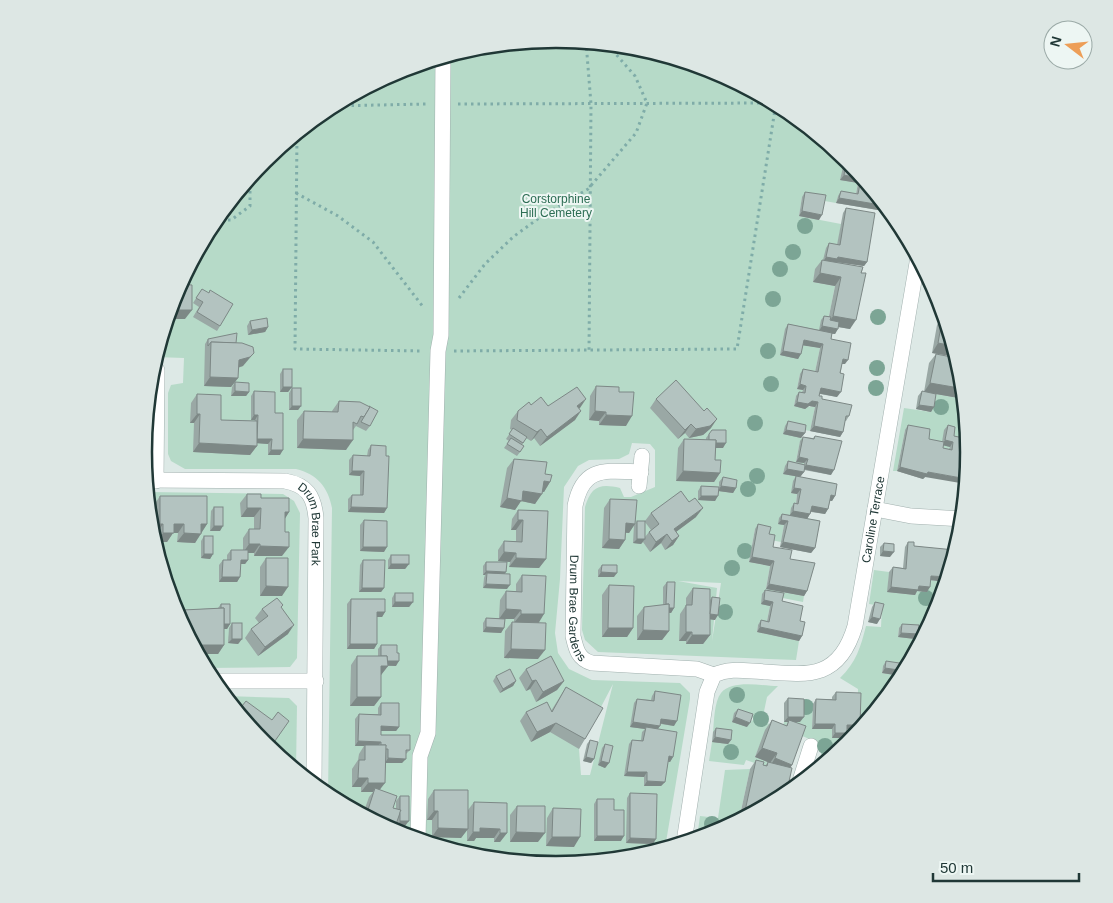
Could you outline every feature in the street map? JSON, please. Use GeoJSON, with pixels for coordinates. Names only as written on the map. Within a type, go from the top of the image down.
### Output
{"type":"FeatureCollection","features":[{"type":"Feature","properties":{"kind":"street"},"geometry":{"type":"LineString","coordinates":[[418,831],[420,756],[428,733],[438,351],[441,335],[443,64]]}},
{"type":"Feature","properties":{"kind":"street","name":"Caroline Terrace"},"geometry":{"type":"LineString","coordinates":[[718,673],[816,672],[825,669],[843,656],[850,644],[855,626],[916,268]]}},
{"type":"Feature","properties":{"kind":"street","name":"Drum Brae Park"},"geometry":{"type":"LineString","coordinates":[[152,463],[159,376]]}},
{"type":"Feature","properties":{"kind":"street","name":"Drum Brae Gardens"},"geometry":{"type":"LineString","coordinates":[[642,456],[640,479],[595,473],[581,485],[575,506],[573,636],[575,647],[579,656],[584,661],[592,663],[697,669],[718,673]]}},
{"type":"Feature","properties":{"kind":"street","name":"Drum Brae Park"},"geometry":{"type":"LineString","coordinates":[[153,481],[285,481],[296,483],[310,492],[315,504],[316,518],[316,681]]}},
{"type":"Feature","properties":{"kind":"street"},"geometry":{"type":"LineString","coordinates":[[875,509],[911,516],[955,519]]}},
{"type":"Feature","properties":{"kind":"street"},"geometry":{"type":"LineString","coordinates":[[685,834],[707,692],[718,673]]}},
{"type":"Feature","properties":{"kind":"street"},"geometry":{"type":"LineString","coordinates":[[225,681],[316,681],[314,774]]}},
{"type":"Feature","properties":{"kind":"street"},"geometry":{"type":"LineString","coordinates":[[803,771],[810,746]]}},
{"type":"Feature","properties":{"kind":"path"},"geometry":{"type":"LineString","coordinates":[[587,48],[591,104],[588,189],[589,352]]}},
{"type":"Feature","properties":{"kind":"path"},"geometry":{"type":"LineString","coordinates":[[457,302],[485,264],[513,237],[539,218],[588,189],[636,133],[648,103],[635,76],[614,52]]}},
{"type":"Feature","properties":{"kind":"path"},"geometry":{"type":"LineString","coordinates":[[349,106],[760,103]]}},
{"type":"Feature","properties":{"kind":"path"},"geometry":{"type":"LineString","coordinates":[[297,142],[295,349],[589,352],[737,349],[775,112]]}},
{"type":"Feature","properties":{"kind":"path"},"geometry":{"type":"LineString","coordinates":[[226,220],[231,220],[250,206],[250,189]]}},
{"type":"Feature","properties":{"kind":"path"},"geometry":{"type":"LineString","coordinates":[[296,193],[338,216],[373,242],[426,311]]}},
{"type":"Feature","properties":{"kind":"green space","name":"Corstorphine Hill Cemetery"},"geometry":{"type":"Polygon","coordinates":[[[530,48],[583,48],[635,55],[661,61],[711,78],[735,89],[781,116],[823,148],[850,174],[841,180],[858,183],[855,199],[838,196],[836,203],[802,197],[799,216],[841,224],[837,250],[816,269],[813,282],[835,286],[827,321],[818,333],[800,345],[820,348],[814,377],[800,374],[797,389],[803,390],[801,397],[796,396],[794,406],[815,407],[810,431],[785,426],[801,438],[812,440],[800,442],[796,461],[804,463],[803,469],[784,474],[835,483],[791,493],[797,494],[795,509],[789,516],[818,520],[817,526],[784,525],[781,542],[766,539],[755,529],[749,562],[770,566],[766,589],[804,596],[803,602],[762,594],[770,606],[766,626],[758,625],[757,632],[799,641],[796,660],[598,652],[585,640],[582,630],[585,507],[590,495],[597,488],[607,486],[620,488],[624,497],[631,497],[655,487],[655,450],[650,444],[632,443],[629,454],[619,459],[589,460],[578,466],[564,487],[560,579],[555,633],[558,653],[569,669],[592,680],[680,683],[690,693],[666,840],[661,842],[609,852],[556,856],[530,855],[478,848],[452,842],[402,825],[354,801],[328,784],[332,508],[328,494],[316,478],[296,469],[185,469],[171,461],[168,454],[168,393],[171,385],[183,383],[184,358],[164,357],[183,297],[207,249],[236,206],[253,185],[290,148],[332,116],[378,89],[402,78],[452,61],[478,55],[530,48]],[[678,581],[717,588],[712,641],[721,583],[678,581]],[[613,684],[579,749],[581,775],[590,775],[613,684]]]}},
{"type":"Feature","properties":{"kind":"green space"},"geometry":{"type":"Polygon","coordinates":[[[924,392],[957,398],[960,449],[949,455],[905,430],[897,471],[893,471],[904,408],[931,412],[924,392]]]}},
{"type":"Feature","properties":{"kind":"green space"},"geometry":{"type":"Polygon","coordinates":[[[155,492],[283,494],[294,501],[300,513],[297,658],[290,667],[216,668],[194,630],[174,581],[160,530],[155,492]]]}},
{"type":"Feature","properties":{"kind":"green space"},"geometry":{"type":"Polygon","coordinates":[[[874,570],[889,572],[888,592],[915,595],[915,591],[928,580],[939,581],[919,630],[899,628],[898,637],[914,639],[897,668],[883,666],[882,673],[893,675],[857,721],[858,689],[840,678],[857,654],[866,626],[881,627],[882,606],[869,604],[874,570]]]}},
{"type":"Feature","properties":{"kind":"green space"},"geometry":{"type":"Polygon","coordinates":[[[748,684],[778,686],[767,697],[762,721],[782,729],[784,722],[800,722],[801,704],[813,704],[812,729],[832,729],[832,738],[841,738],[821,757],[821,744],[800,735],[766,730],[755,757],[770,763],[769,768],[746,760],[744,765],[709,761],[712,742],[728,735],[713,732],[714,718],[721,693],[732,686],[748,684]],[[735,712],[732,722],[757,720],[735,712]]]}},
{"type":"Feature","properties":{"kind":"green space"},"geometry":{"type":"Polygon","coordinates":[[[236,696],[289,698],[297,706],[296,760],[271,737],[236,696]]]}},
{"type":"Feature","properties":{"kind":"green space"},"geometry":{"type":"Polygon","coordinates":[[[844,729],[849,729],[843,736],[844,729]]]}},
{"type":"Feature","properties":{"kind":"green space"},"geometry":{"type":"Polygon","coordinates":[[[750,769],[741,811],[698,830],[700,816],[718,818],[725,770],[750,769]]]}},
{"type":"Feature","properties":{"kind":"building"},"geometry":{"type":"Polygon","coordinates":[[[845,169],[852,177],[844,175],[845,169]]]}},
{"type":"Feature","properties":{"kind":"building"},"geometry":{"type":"Polygon","coordinates":[[[860,185],[875,204],[839,198],[841,191],[858,194],[860,185]]]}},
{"type":"Feature","properties":{"kind":"building"},"geometry":{"type":"Polygon","coordinates":[[[805,192],[826,195],[822,215],[802,211],[805,192]]]}},
{"type":"Feature","properties":{"kind":"building"},"geometry":{"type":"Polygon","coordinates":[[[846,208],[875,213],[867,262],[826,257],[829,243],[840,245],[846,208]]]}},
{"type":"Feature","properties":{"kind":"building"},"geometry":{"type":"Polygon","coordinates":[[[822,260],[863,267],[861,273],[866,273],[856,320],[833,316],[841,277],[820,273],[822,260]]]}},
{"type":"Feature","properties":{"kind":"building"},"geometry":{"type":"Polygon","coordinates":[[[189,285],[192,285],[192,310],[178,310],[189,285]]]}},
{"type":"Feature","properties":{"kind":"building"},"geometry":{"type":"Polygon","coordinates":[[[202,289],[209,293],[210,290],[233,304],[220,326],[197,312],[203,302],[196,298],[202,289]]]}},
{"type":"Feature","properties":{"kind":"building"},"geometry":{"type":"Polygon","coordinates":[[[824,316],[831,317],[830,320],[839,322],[838,329],[822,326],[824,316]]]}},
{"type":"Feature","properties":{"kind":"building"},"geometry":{"type":"Polygon","coordinates":[[[267,318],[268,327],[252,330],[250,321],[267,318]]]}},
{"type":"Feature","properties":{"kind":"building"},"geometry":{"type":"Polygon","coordinates":[[[788,324],[832,333],[831,339],[851,343],[848,360],[843,359],[840,373],[844,374],[841,392],[821,388],[819,396],[822,396],[822,399],[852,405],[849,416],[846,416],[843,432],[814,426],[818,402],[812,401],[808,404],[797,402],[799,392],[805,393],[806,386],[800,384],[803,369],[818,372],[823,344],[804,340],[801,354],[783,351],[788,324]]]}},
{"type":"Feature","properties":{"kind":"building"},"geometry":{"type":"Polygon","coordinates":[[[941,328],[946,345],[938,343],[941,328]]]}},
{"type":"Feature","properties":{"kind":"building"},"geometry":{"type":"Polygon","coordinates":[[[237,333],[236,343],[211,342],[208,346],[208,339],[237,333]]]}},
{"type":"Feature","properties":{"kind":"building"},"geometry":{"type":"Polygon","coordinates":[[[211,342],[242,343],[253,347],[254,353],[250,357],[239,360],[238,378],[210,377],[211,342]]]}},
{"type":"Feature","properties":{"kind":"building"},"geometry":{"type":"Polygon","coordinates":[[[936,354],[949,357],[955,387],[930,383],[936,354]]]}},
{"type":"Feature","properties":{"kind":"building"},"geometry":{"type":"Polygon","coordinates":[[[283,369],[292,369],[292,387],[283,387],[283,369]]]}},
{"type":"Feature","properties":{"kind":"building"},"geometry":{"type":"Polygon","coordinates":[[[676,380],[704,411],[707,408],[717,419],[710,426],[696,429],[691,424],[685,430],[656,399],[676,380]]]}},
{"type":"Feature","properties":{"kind":"building"},"geometry":{"type":"Polygon","coordinates":[[[235,382],[249,383],[249,392],[235,391],[235,382]]]}},
{"type":"Feature","properties":{"kind":"building"},"geometry":{"type":"Polygon","coordinates":[[[596,386],[619,387],[619,392],[634,392],[632,416],[606,415],[606,412],[595,411],[596,386]]]}},
{"type":"Feature","properties":{"kind":"building"},"geometry":{"type":"Polygon","coordinates":[[[577,387],[586,399],[577,406],[581,411],[547,437],[541,429],[537,432],[517,420],[518,411],[529,402],[531,405],[541,397],[548,406],[577,387]]]}},
{"type":"Feature","properties":{"kind":"building"},"geometry":{"type":"Polygon","coordinates":[[[292,388],[301,388],[301,406],[292,406],[292,388]]]}},
{"type":"Feature","properties":{"kind":"building"},"geometry":{"type":"Polygon","coordinates":[[[254,391],[275,392],[275,413],[283,413],[283,450],[271,450],[272,439],[257,439],[258,415],[254,415],[254,391]]]}},
{"type":"Feature","properties":{"kind":"building"},"geometry":{"type":"Polygon","coordinates":[[[922,391],[936,394],[934,407],[919,405],[922,391]]]}},
{"type":"Feature","properties":{"kind":"building"},"geometry":{"type":"Polygon","coordinates":[[[197,394],[221,395],[221,420],[257,421],[257,446],[199,443],[200,414],[197,414],[197,394]]]}},
{"type":"Feature","properties":{"kind":"building"},"geometry":{"type":"Polygon","coordinates":[[[339,401],[360,402],[370,407],[364,417],[361,416],[357,424],[353,422],[353,440],[303,439],[304,411],[338,412],[339,401]]]}},
{"type":"Feature","properties":{"kind":"building"},"geometry":{"type":"Polygon","coordinates":[[[369,406],[378,411],[370,426],[361,422],[369,406]]]}},
{"type":"Feature","properties":{"kind":"building"},"geometry":{"type":"Polygon","coordinates":[[[788,421],[806,425],[805,433],[786,430],[788,421]]]}},
{"type":"Feature","properties":{"kind":"building"},"geometry":{"type":"Polygon","coordinates":[[[908,425],[930,429],[929,439],[944,442],[943,448],[952,450],[953,442],[945,440],[948,425],[955,427],[954,436],[960,437],[960,478],[928,472],[927,474],[900,467],[908,425]]]}},
{"type":"Feature","properties":{"kind":"building"},"geometry":{"type":"Polygon","coordinates":[[[513,428],[527,437],[523,443],[509,434],[513,428]]]}},
{"type":"Feature","properties":{"kind":"building"},"geometry":{"type":"Polygon","coordinates":[[[712,430],[726,430],[726,443],[716,443],[716,440],[709,440],[709,434],[712,430]]]}},
{"type":"Feature","properties":{"kind":"building"},"geometry":{"type":"Polygon","coordinates":[[[815,436],[842,441],[834,470],[806,465],[808,459],[799,457],[803,437],[814,439],[815,436]]]}},
{"type":"Feature","properties":{"kind":"building"},"geometry":{"type":"Polygon","coordinates":[[[511,438],[524,446],[520,452],[507,444],[511,438]]]}},
{"type":"Feature","properties":{"kind":"building"},"geometry":{"type":"Polygon","coordinates":[[[684,439],[716,440],[715,460],[721,460],[720,473],[683,471],[684,439]]]}},
{"type":"Feature","properties":{"kind":"building"},"geometry":{"type":"Polygon","coordinates":[[[371,445],[386,446],[386,456],[389,456],[387,508],[351,507],[352,495],[363,495],[364,471],[352,471],[353,455],[370,456],[371,445]]]}},
{"type":"Feature","properties":{"kind":"building"},"geometry":{"type":"Polygon","coordinates":[[[514,459],[547,462],[545,474],[552,475],[550,482],[544,481],[542,494],[523,491],[522,501],[507,498],[514,459]]]}},
{"type":"Feature","properties":{"kind":"building"},"geometry":{"type":"Polygon","coordinates":[[[788,461],[805,465],[804,472],[787,469],[788,461]]]}},
{"type":"Feature","properties":{"kind":"building"},"geometry":{"type":"Polygon","coordinates":[[[796,476],[837,484],[835,496],[831,495],[828,509],[812,506],[810,514],[793,511],[794,503],[798,504],[801,489],[794,488],[796,476]]]}},
{"type":"Feature","properties":{"kind":"building"},"geometry":{"type":"Polygon","coordinates":[[[723,477],[737,480],[736,488],[721,486],[723,477]]]}},
{"type":"Feature","properties":{"kind":"building"},"geometry":{"type":"Polygon","coordinates":[[[701,486],[719,487],[718,496],[701,496],[701,486]]]}},
{"type":"Feature","properties":{"kind":"building"},"geometry":{"type":"Polygon","coordinates":[[[681,491],[689,502],[695,498],[703,508],[674,529],[679,536],[672,541],[667,534],[656,542],[649,532],[659,524],[651,513],[681,491]]]}},
{"type":"Feature","properties":{"kind":"building"},"geometry":{"type":"Polygon","coordinates":[[[247,494],[261,494],[261,498],[289,498],[289,512],[285,512],[285,532],[289,532],[289,547],[249,544],[249,529],[260,529],[261,508],[247,508],[247,494]]]}},
{"type":"Feature","properties":{"kind":"building"},"geometry":{"type":"Polygon","coordinates":[[[160,496],[207,496],[207,524],[201,524],[201,534],[184,533],[184,524],[174,524],[174,533],[163,533],[163,524],[160,524],[160,496]]]}},
{"type":"Feature","properties":{"kind":"building"},"geometry":{"type":"Polygon","coordinates":[[[610,499],[637,500],[635,524],[626,523],[625,540],[609,539],[610,499]]]}},
{"type":"Feature","properties":{"kind":"building"},"geometry":{"type":"Polygon","coordinates":[[[214,507],[223,507],[223,526],[214,526],[214,507]]]}},
{"type":"Feature","properties":{"kind":"building"},"geometry":{"type":"Polygon","coordinates":[[[518,510],[548,511],[546,559],[516,558],[516,553],[504,552],[504,541],[522,542],[523,520],[518,520],[518,510]]]}},
{"type":"Feature","properties":{"kind":"building"},"geometry":{"type":"Polygon","coordinates":[[[782,514],[820,521],[815,548],[783,542],[788,521],[781,520],[782,514]]]}},
{"type":"Feature","properties":{"kind":"building"},"geometry":{"type":"Polygon","coordinates":[[[364,520],[387,521],[387,547],[363,547],[364,520]]]}},
{"type":"Feature","properties":{"kind":"building"},"geometry":{"type":"Polygon","coordinates":[[[637,521],[645,521],[645,539],[637,539],[637,521]]]}},
{"type":"Feature","properties":{"kind":"building"},"geometry":{"type":"Polygon","coordinates":[[[758,524],[771,527],[769,534],[775,535],[773,547],[792,550],[790,559],[815,563],[807,591],[769,584],[774,561],[752,557],[758,524]]]}},
{"type":"Feature","properties":{"kind":"building"},"geometry":{"type":"Polygon","coordinates":[[[204,536],[213,536],[213,554],[204,554],[204,536]]]}},
{"type":"Feature","properties":{"kind":"building"},"geometry":{"type":"Polygon","coordinates":[[[908,542],[914,542],[914,546],[949,549],[940,577],[931,576],[930,587],[919,586],[918,590],[891,587],[893,567],[906,569],[908,542]]]}},
{"type":"Feature","properties":{"kind":"building"},"geometry":{"type":"Polygon","coordinates":[[[884,543],[894,544],[894,552],[883,551],[884,543]]]}},
{"type":"Feature","properties":{"kind":"building"},"geometry":{"type":"Polygon","coordinates":[[[231,550],[248,550],[248,560],[241,560],[240,577],[222,577],[223,560],[231,560],[231,550]]]}},
{"type":"Feature","properties":{"kind":"building"},"geometry":{"type":"Polygon","coordinates":[[[391,555],[409,555],[409,564],[391,564],[391,555]]]}},
{"type":"Feature","properties":{"kind":"building"},"geometry":{"type":"Polygon","coordinates":[[[266,558],[288,558],[288,587],[266,586],[266,558]]]}},
{"type":"Feature","properties":{"kind":"building"},"geometry":{"type":"Polygon","coordinates":[[[363,560],[385,560],[384,588],[362,588],[363,560]]]}},
{"type":"Feature","properties":{"kind":"building"},"geometry":{"type":"Polygon","coordinates":[[[486,562],[507,562],[506,572],[486,571],[486,562]]]}},
{"type":"Feature","properties":{"kind":"building"},"geometry":{"type":"Polygon","coordinates":[[[602,565],[617,565],[617,573],[601,572],[602,565]]]}},
{"type":"Feature","properties":{"kind":"building"},"geometry":{"type":"Polygon","coordinates":[[[487,573],[510,574],[510,585],[486,584],[487,573]]]}},
{"type":"Feature","properties":{"kind":"building"},"geometry":{"type":"Polygon","coordinates":[[[522,575],[546,576],[544,614],[521,614],[521,610],[506,609],[506,591],[522,592],[522,575]]]}},
{"type":"Feature","properties":{"kind":"building"},"geometry":{"type":"Polygon","coordinates":[[[667,582],[675,582],[674,608],[669,608],[669,604],[666,604],[667,582]]]}},
{"type":"Feature","properties":{"kind":"building"},"geometry":{"type":"Polygon","coordinates":[[[609,585],[634,586],[633,628],[608,628],[609,585]]]}},
{"type":"Feature","properties":{"kind":"building"},"geometry":{"type":"Polygon","coordinates":[[[693,588],[710,589],[710,635],[692,635],[692,632],[686,632],[686,605],[692,605],[693,588]]]}},
{"type":"Feature","properties":{"kind":"building"},"geometry":{"type":"Polygon","coordinates":[[[765,590],[784,593],[782,601],[803,606],[800,621],[805,622],[802,636],[760,627],[761,620],[769,622],[773,602],[764,600],[765,590]]]}},
{"type":"Feature","properties":{"kind":"building"},"geometry":{"type":"Polygon","coordinates":[[[395,593],[413,593],[413,602],[395,602],[395,593]]]}},
{"type":"Feature","properties":{"kind":"building"},"geometry":{"type":"Polygon","coordinates":[[[712,597],[720,598],[718,615],[710,614],[712,597]]]}},
{"type":"Feature","properties":{"kind":"building"},"geometry":{"type":"Polygon","coordinates":[[[277,598],[294,625],[265,647],[251,629],[268,616],[262,609],[277,598]]]}},
{"type":"Feature","properties":{"kind":"building"},"geometry":{"type":"Polygon","coordinates":[[[351,599],[385,599],[385,612],[377,612],[377,644],[350,644],[351,599]]]}},
{"type":"Feature","properties":{"kind":"building"},"geometry":{"type":"Polygon","coordinates":[[[875,602],[884,604],[880,619],[872,617],[875,602]]]}},
{"type":"Feature","properties":{"kind":"building"},"geometry":{"type":"Polygon","coordinates":[[[221,604],[230,604],[230,624],[224,624],[224,608],[221,608],[221,604]]]}},
{"type":"Feature","properties":{"kind":"building"},"geometry":{"type":"Polygon","coordinates":[[[669,604],[669,631],[643,630],[644,607],[669,604]]]}},
{"type":"Feature","properties":{"kind":"building"},"geometry":{"type":"Polygon","coordinates":[[[224,608],[224,645],[202,645],[185,610],[224,608]]]}},
{"type":"Feature","properties":{"kind":"building"},"geometry":{"type":"Polygon","coordinates":[[[486,618],[505,619],[504,628],[486,627],[486,618]]]}},
{"type":"Feature","properties":{"kind":"building"},"geometry":{"type":"Polygon","coordinates":[[[512,622],[546,623],[545,650],[511,649],[512,622]]]}},
{"type":"Feature","properties":{"kind":"building"},"geometry":{"type":"Polygon","coordinates":[[[232,623],[242,623],[242,639],[232,639],[232,623]]]}},
{"type":"Feature","properties":{"kind":"building"},"geometry":{"type":"Polygon","coordinates":[[[902,624],[919,625],[917,634],[901,633],[902,624]]]}},
{"type":"Feature","properties":{"kind":"building"},"geometry":{"type":"Polygon","coordinates":[[[381,645],[397,645],[399,661],[387,661],[387,656],[381,656],[381,645]]]}},
{"type":"Feature","properties":{"kind":"building"},"geometry":{"type":"Polygon","coordinates":[[[357,656],[387,656],[388,666],[381,666],[381,697],[357,697],[357,656]]]}},
{"type":"Feature","properties":{"kind":"building"},"geometry":{"type":"Polygon","coordinates":[[[551,656],[564,681],[543,692],[536,680],[532,681],[526,669],[551,656]]]}},
{"type":"Feature","properties":{"kind":"building"},"geometry":{"type":"Polygon","coordinates":[[[886,661],[900,663],[896,670],[885,668],[886,661]]]}},
{"type":"Feature","properties":{"kind":"building"},"geometry":{"type":"Polygon","coordinates":[[[510,669],[516,681],[503,689],[496,676],[510,669]]]}},
{"type":"Feature","properties":{"kind":"building"},"geometry":{"type":"Polygon","coordinates":[[[566,687],[603,708],[585,739],[556,723],[537,732],[526,712],[547,702],[552,712],[566,687]]]}},
{"type":"Feature","properties":{"kind":"building"},"geometry":{"type":"Polygon","coordinates":[[[655,691],[681,695],[677,721],[661,719],[660,726],[633,722],[637,699],[654,701],[655,691]]]}},
{"type":"Feature","properties":{"kind":"building"},"geometry":{"type":"Polygon","coordinates":[[[836,692],[861,693],[860,718],[853,725],[847,725],[846,733],[835,733],[835,724],[815,724],[816,699],[836,700],[836,692]]]}},
{"type":"Feature","properties":{"kind":"building"},"geometry":{"type":"Polygon","coordinates":[[[788,698],[804,699],[804,717],[788,717],[788,698]]]}},
{"type":"Feature","properties":{"kind":"building"},"geometry":{"type":"Polygon","coordinates":[[[246,701],[272,720],[278,712],[289,721],[275,741],[243,705],[246,701]]]}},
{"type":"Feature","properties":{"kind":"building"},"geometry":{"type":"Polygon","coordinates":[[[381,703],[399,703],[399,727],[381,726],[381,735],[410,735],[410,750],[406,750],[406,759],[388,758],[388,749],[385,749],[386,745],[381,745],[381,742],[358,741],[359,714],[381,715],[381,703]]]}},
{"type":"Feature","properties":{"kind":"building"},"geometry":{"type":"Polygon","coordinates":[[[738,709],[753,714],[750,723],[735,717],[738,709]]]}},
{"type":"Feature","properties":{"kind":"building"},"geometry":{"type":"Polygon","coordinates":[[[772,720],[787,726],[789,720],[806,726],[792,765],[775,758],[777,753],[762,748],[772,720]]]}},
{"type":"Feature","properties":{"kind":"building"},"geometry":{"type":"Polygon","coordinates":[[[646,727],[677,732],[673,757],[669,756],[665,782],[647,781],[647,772],[627,772],[632,740],[643,741],[646,727]]]}},
{"type":"Feature","properties":{"kind":"building"},"geometry":{"type":"Polygon","coordinates":[[[716,728],[732,730],[731,740],[715,737],[716,728]]]}},
{"type":"Feature","properties":{"kind":"building"},"geometry":{"type":"Polygon","coordinates":[[[590,740],[598,742],[594,759],[586,757],[590,740]]]}},
{"type":"Feature","properties":{"kind":"building"},"geometry":{"type":"Polygon","coordinates":[[[605,744],[613,746],[609,763],[601,761],[605,744]]]}},
{"type":"Feature","properties":{"kind":"building"},"geometry":{"type":"Polygon","coordinates":[[[365,745],[386,745],[385,783],[368,783],[368,778],[358,778],[359,760],[365,760],[365,745]]]}},
{"type":"Feature","properties":{"kind":"building"},"geometry":{"type":"Polygon","coordinates":[[[756,760],[764,762],[763,765],[767,766],[768,762],[792,768],[789,781],[746,808],[756,760]]]}},
{"type":"Feature","properties":{"kind":"building"},"geometry":{"type":"Polygon","coordinates":[[[375,788],[397,796],[393,808],[401,810],[397,823],[368,809],[375,788]]]}},
{"type":"Feature","properties":{"kind":"building"},"geometry":{"type":"Polygon","coordinates":[[[434,790],[468,790],[468,829],[438,828],[438,811],[434,811],[434,790]]]}},
{"type":"Feature","properties":{"kind":"building"},"geometry":{"type":"Polygon","coordinates":[[[630,793],[657,794],[656,839],[630,838],[630,793]]]}},
{"type":"Feature","properties":{"kind":"building"},"geometry":{"type":"Polygon","coordinates":[[[400,796],[409,796],[409,821],[400,821],[400,796]]]}},
{"type":"Feature","properties":{"kind":"building"},"geometry":{"type":"Polygon","coordinates":[[[597,799],[614,799],[614,810],[624,810],[624,836],[597,836],[597,799]]]}},
{"type":"Feature","properties":{"kind":"building"},"geometry":{"type":"Polygon","coordinates":[[[474,802],[507,803],[507,833],[500,833],[500,829],[480,828],[480,832],[473,832],[474,802]]]}},
{"type":"Feature","properties":{"kind":"building"},"geometry":{"type":"Polygon","coordinates":[[[517,806],[545,806],[545,833],[516,832],[517,806]]]}},
{"type":"Feature","properties":{"kind":"building"},"geometry":{"type":"Polygon","coordinates":[[[553,808],[581,809],[580,837],[552,837],[553,808]]]}}]}
